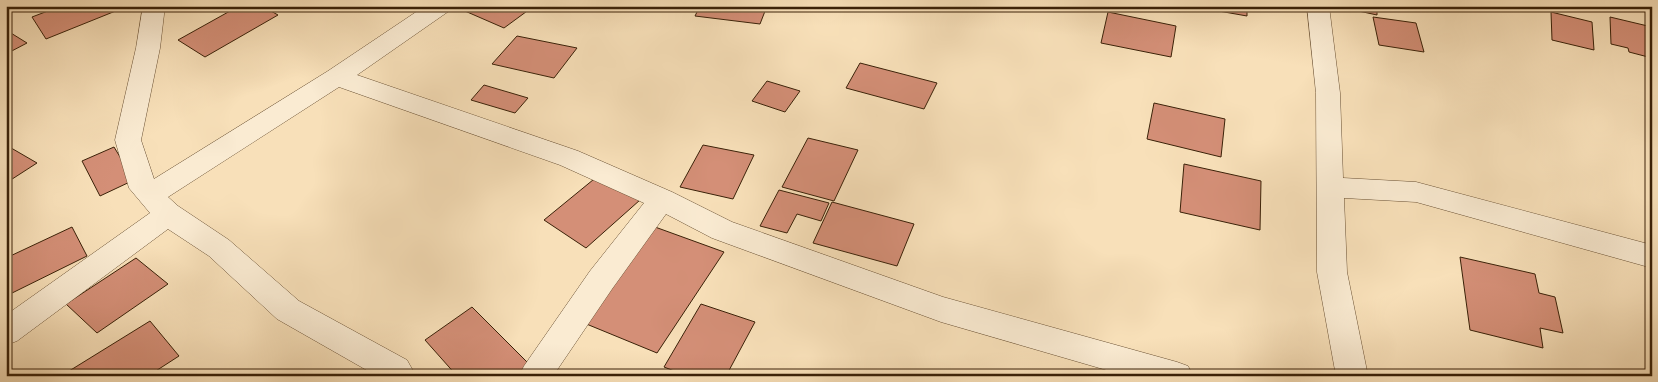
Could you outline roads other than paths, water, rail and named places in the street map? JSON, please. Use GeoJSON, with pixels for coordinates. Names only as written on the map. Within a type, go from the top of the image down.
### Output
{"type":"FeatureCollection","features":[{"type":"Feature","properties":{"kind":"street"},"geometry":{"type":"LineString","coordinates":[[175,6],[152,13],[148,48],[128,140],[143,188],[159,204],[219,248],[288,310],[396,370],[400,376]]}},
{"type":"Feature","properties":{"kind":"street"},"geometry":{"type":"LineString","coordinates":[[6,332],[159,204],[337,77],[441,6]]}},
{"type":"Feature","properties":{"kind":"street"},"geometry":{"type":"LineString","coordinates":[[1318,6],[1328,93],[1332,272],[1352,376]]}},
{"type":"Feature","properties":{"kind":"street"},"geometry":{"type":"LineString","coordinates":[[337,77],[569,158],[662,199],[722,230],[941,309],[1176,376]]}},
{"type":"Feature","properties":{"kind":"street"},"geometry":{"type":"LineString","coordinates":[[1330,188],[1416,192],[1652,257]]}},
{"type":"Feature","properties":{"kind":"street"},"geometry":{"type":"LineString","coordinates":[[536,376],[601,280],[662,199]]}}]}
